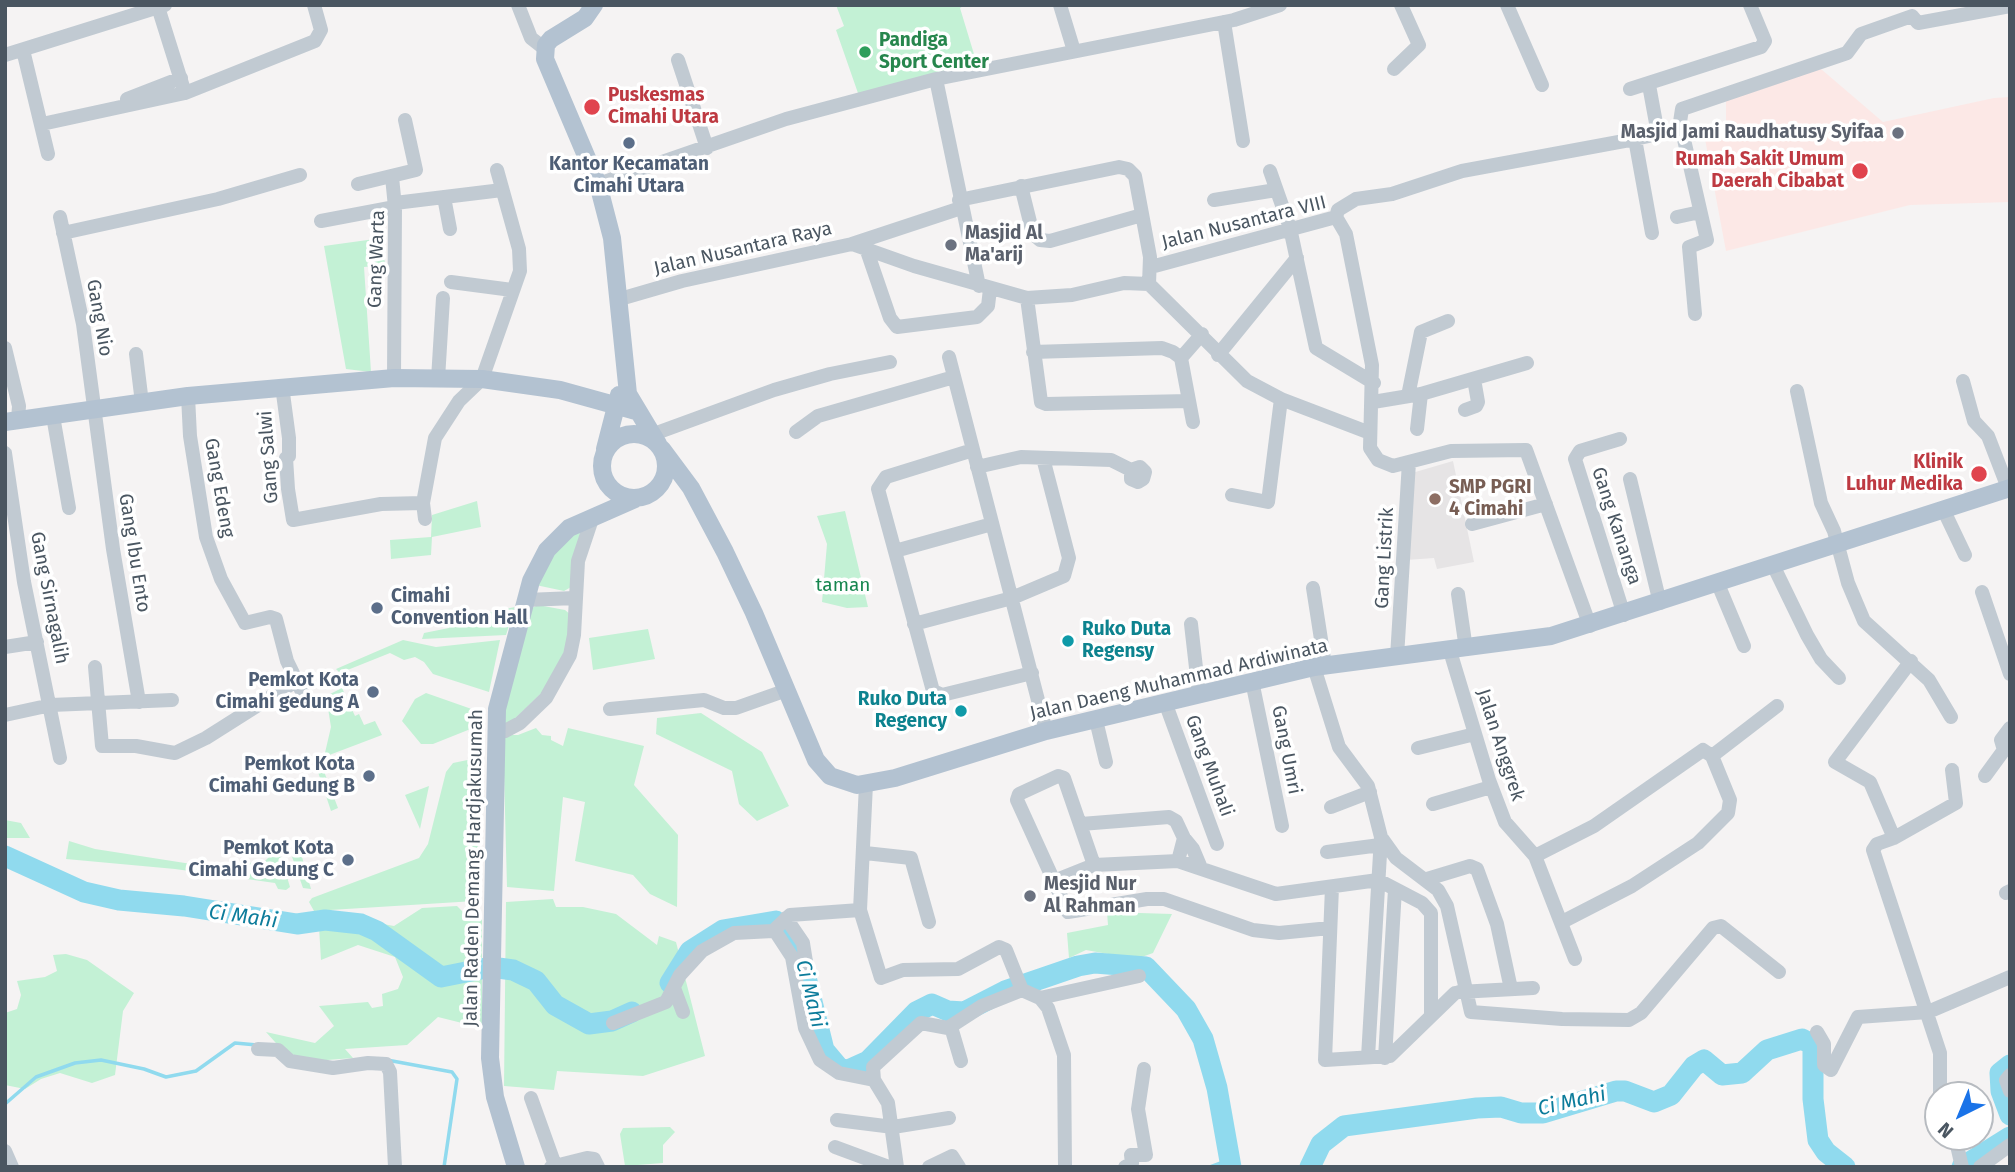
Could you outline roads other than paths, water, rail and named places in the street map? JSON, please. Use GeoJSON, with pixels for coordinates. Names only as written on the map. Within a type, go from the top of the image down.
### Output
{"type":"FeatureCollection","features":[{"type":"Feature","properties":{"kind":"main road"},"geometry":{"type":"LineString","coordinates":[[593,516],[598,504],[605,452],[617,404],[626,383],[620,299],[612,238],[598,184],[545,59],[545,49],[551,39],[585,18],[594,5]]}},
{"type":"Feature","properties":{"kind":"main road"},"geometry":{"type":"LineString","coordinates":[[13,418],[54,416],[142,402],[282,386],[394,378],[482,379],[560,390],[636,411]]}},
{"type":"Feature","properties":{"kind":"main road","name":"Jalan Daeng Muhammad Ardiwinata"},"geometry":{"type":"LineString","coordinates":[[626,383],[636,411],[691,488],[754,613],[816,760],[839,782],[866,784],[894,778],[1046,731],[1320,666],[1527,641],[1590,626],[2009,488]]}},
{"type":"Feature","properties":{"kind":"main road"},"geometry":{"type":"LineString","coordinates":[[605,452],[611,443],[629,434],[640,434],[657,443],[666,458],[665,477],[653,493],[640,498]]}},
{"type":"Feature","properties":{"kind":"main road"},"geometry":{"type":"LineString","coordinates":[[602,471],[610,488],[626,498],[640,498],[691,488]]}},
{"type":"Feature","properties":{"kind":"main road","name":"Jalan Raden Demang Hardjakusumah"},"geometry":{"type":"LineString","coordinates":[[516,1167],[495,1097],[490,1058],[501,724],[526,600],[537,565],[547,550],[569,528],[640,498]]}},
{"type":"Feature","properties":{"kind":"street"},"geometry":{"type":"LineString","coordinates":[[43,124],[107,109],[315,41],[321,30],[314,5]]}},
{"type":"Feature","properties":{"kind":"street"},"geometry":{"type":"LineString","coordinates":[[518,5],[531,37],[545,49]]}},
{"type":"Feature","properties":{"kind":"street"},"geometry":{"type":"LineString","coordinates":[[1060,5],[1074,51]]}},
{"type":"Feature","properties":{"kind":"street"},"geometry":{"type":"LineString","coordinates":[[598,184],[786,119],[1074,51],[1224,22],[1280,5]]}},
{"type":"Feature","properties":{"kind":"street"},"geometry":{"type":"LineString","coordinates":[[1394,69],[1419,45],[1401,5]]}},
{"type":"Feature","properties":{"kind":"street"},"geometry":{"type":"LineString","coordinates":[[1507,5],[1542,85]]}},
{"type":"Feature","properties":{"kind":"street"},"geometry":{"type":"LineString","coordinates":[[1630,89],[1649,85],[1764,44],[1750,5]]}},
{"type":"Feature","properties":{"kind":"street"},"geometry":{"type":"LineString","coordinates":[[5,55],[124,12],[161,6],[183,85]]}},
{"type":"Feature","properties":{"kind":"street"},"geometry":{"type":"LineString","coordinates":[[1695,314],[1689,247],[1706,241],[1680,122],[1680,113],[1686,106],[1846,53],[1861,34],[1910,11],[1918,23],[2010,6]]}},
{"type":"Feature","properties":{"kind":"street"},"geometry":{"type":"LineString","coordinates":[[1224,22],[1243,141]]}},
{"type":"Feature","properties":{"kind":"street"},"geometry":{"type":"LineString","coordinates":[[23,50],[43,124],[48,154]]}},
{"type":"Feature","properties":{"kind":"street"},"geometry":{"type":"LineString","coordinates":[[678,60],[707,148]]}},
{"type":"Feature","properties":{"kind":"street"},"geometry":{"type":"LineString","coordinates":[[867,251],[890,318],[897,327],[977,317],[988,306],[960,204],[937,83]]}},
{"type":"Feature","properties":{"kind":"street"},"geometry":{"type":"LineString","coordinates":[[1336,217],[1338,211],[1356,199],[1392,194],[1462,171],[1658,134],[1649,85]]}},
{"type":"Feature","properties":{"kind":"street"},"geometry":{"type":"LineString","coordinates":[[358,184],[416,170],[405,120]]}},
{"type":"Feature","properties":{"kind":"street"},"geometry":{"type":"LineString","coordinates":[[1635,139],[1652,233]]}},
{"type":"Feature","properties":{"kind":"street"},"geometry":{"type":"LineString","coordinates":[[852,244],[960,204],[1021,186],[1119,167],[1128,169],[1135,176],[1150,267],[1149,284],[1247,381],[1281,399],[1370,433],[1370,448],[1378,460],[1392,466],[1451,451],[1525,450],[1590,626]]}},
{"type":"Feature","properties":{"kind":"street"},"geometry":{"type":"LineString","coordinates":[[425,519],[423,503],[439,430],[459,401],[482,379],[520,271],[520,249],[497,170]]}},
{"type":"Feature","properties":{"kind":"street"},"geometry":{"type":"LineString","coordinates":[[1270,171],[1290,228],[1311,325],[1302,334],[1316,348],[1374,383]]}},
{"type":"Feature","properties":{"kind":"street"},"geometry":{"type":"LineString","coordinates":[[63,233],[218,199],[300,175]]}},
{"type":"Feature","properties":{"kind":"street"},"geometry":{"type":"LineString","coordinates":[[321,221],[395,205],[392,177]]}},
{"type":"Feature","properties":{"kind":"street"},"geometry":{"type":"LineString","coordinates":[[1021,186],[1033,234],[1040,240],[1050,241],[1142,215]]}},
{"type":"Feature","properties":{"kind":"street","name":"Gang Warta"},"geometry":{"type":"LineString","coordinates":[[394,378],[395,205],[502,190]]}},
{"type":"Feature","properties":{"kind":"street"},"geometry":{"type":"LineString","coordinates":[[1214,200],[1276,190]]}},
{"type":"Feature","properties":{"kind":"street"},"geometry":{"type":"LineString","coordinates":[[444,197],[450,229]]}},
{"type":"Feature","properties":{"kind":"street"},"geometry":{"type":"LineString","coordinates":[[1678,217],[1700,212]]}},
{"type":"Feature","properties":{"kind":"street","name":"Gang Nio"},"geometry":{"type":"LineString","coordinates":[[60,217],[83,324],[94,410]]}},
{"type":"Feature","properties":{"kind":"street","name":"Jalan Nusantara VIII"},"geometry":{"type":"LineString","coordinates":[[1150,267],[1336,217],[1346,234],[1374,383],[1370,433]]}},
{"type":"Feature","properties":{"kind":"street","name":"Jalan Nusantara Raya"},"geometry":{"type":"LineString","coordinates":[[620,299],[682,281],[852,244],[867,251],[1027,298],[1072,295],[1124,283],[1149,284]]}},
{"type":"Feature","properties":{"kind":"street"},"geometry":{"type":"LineString","coordinates":[[1218,355],[1297,258]]}},
{"type":"Feature","properties":{"kind":"street"},"geometry":{"type":"LineString","coordinates":[[451,282],[512,290]]}},
{"type":"Feature","properties":{"kind":"street"},"geometry":{"type":"LineString","coordinates":[[438,379],[443,298]]}},
{"type":"Feature","properties":{"kind":"street"},"geometry":{"type":"LineString","coordinates":[[1027,298],[1038,397],[1046,404],[1189,401]]}},
{"type":"Feature","properties":{"kind":"street"},"geometry":{"type":"LineString","coordinates":[[1416,429],[1414,395],[1421,332],[1425,328],[1448,321]]}},
{"type":"Feature","properties":{"kind":"street"},"geometry":{"type":"LineString","coordinates":[[1181,358],[1202,334]]}},
{"type":"Feature","properties":{"kind":"street"},"geometry":{"type":"LineString","coordinates":[[5,348],[19,406],[13,418]]}},
{"type":"Feature","properties":{"kind":"street"},"geometry":{"type":"LineString","coordinates":[[1033,352],[1162,348],[1173,352],[1181,358],[1193,422]]}},
{"type":"Feature","properties":{"kind":"street"},"geometry":{"type":"LineString","coordinates":[[136,354],[142,402]]}},
{"type":"Feature","properties":{"kind":"street"},"geometry":{"type":"LineString","coordinates":[[949,357],[1046,731]]}},
{"type":"Feature","properties":{"kind":"street"},"geometry":{"type":"LineString","coordinates":[[657,443],[783,388],[890,362]]}},
{"type":"Feature","properties":{"kind":"street"},"geometry":{"type":"LineString","coordinates":[[1373,402],[1414,395],[1527,363]]}},
{"type":"Feature","properties":{"kind":"street"},"geometry":{"type":"LineString","coordinates":[[5,375],[13,418]]}},
{"type":"Feature","properties":{"kind":"street"},"geometry":{"type":"LineString","coordinates":[[796,432],[818,415],[954,377]]}},
{"type":"Feature","properties":{"kind":"street"},"geometry":{"type":"LineString","coordinates":[[1465,410],[1478,402],[1474,379]]}},
{"type":"Feature","properties":{"kind":"street"},"geometry":{"type":"LineString","coordinates":[[1963,381],[1974,421],[1988,436],[2009,488]]}},
{"type":"Feature","properties":{"kind":"street","name":"Gang Salwi"},"geometry":{"type":"LineString","coordinates":[[282,386],[289,438],[289,456],[286,458],[293,520],[381,504],[423,503]]}},
{"type":"Feature","properties":{"kind":"street"},"geometry":{"type":"LineString","coordinates":[[1797,391],[1821,503],[1864,621],[1929,680],[1951,718]]}},
{"type":"Feature","properties":{"kind":"street","name":"Gang Edeng"},"geometry":{"type":"LineString","coordinates":[[188,396],[190,436],[206,537],[221,579],[245,622],[270,617],[276,620],[296,681],[308,704]]}},
{"type":"Feature","properties":{"kind":"street"},"geometry":{"type":"LineString","coordinates":[[1232,495],[1268,502],[1281,399]]}},
{"type":"Feature","properties":{"kind":"street","name":"Gang Ibu Ento"},"geometry":{"type":"LineString","coordinates":[[94,410],[139,702]]}},
{"type":"Feature","properties":{"kind":"street"},"geometry":{"type":"LineString","coordinates":[[54,416],[69,508]]}},
{"type":"Feature","properties":{"kind":"street","name":"Gang Kananga"},"geometry":{"type":"LineString","coordinates":[[1619,439],[1580,451],[1574,460],[1624,615]]}},
{"type":"Feature","properties":{"kind":"street"},"geometry":{"type":"LineString","coordinates":[[972,450],[882,479],[878,489],[914,624],[936,695],[1032,673]]}},
{"type":"Feature","properties":{"kind":"street","name":"Gang Sirnagalih"},"geometry":{"type":"LineString","coordinates":[[5,453],[9,504],[60,758]]}},
{"type":"Feature","properties":{"kind":"street"},"geometry":{"type":"LineString","coordinates":[[977,467],[1021,457],[1111,460],[1131,470]]}},
{"type":"Feature","properties":{"kind":"street"},"geometry":{"type":"LineString","coordinates":[[914,624],[1012,598],[1059,581],[1069,565],[1043,458]]}},
{"type":"Feature","properties":{"kind":"street","name":"Gang Listrik"},"geometry":{"type":"LineString","coordinates":[[1397,657],[1409,462]]}},
{"type":"Feature","properties":{"kind":"street"},"geometry":{"type":"LineString","coordinates":[[1630,479],[1660,603]]}},
{"type":"Feature","properties":{"kind":"street"},"geometry":{"type":"LineString","coordinates":[[1472,524],[1546,504]]}},
{"type":"Feature","properties":{"kind":"street"},"geometry":{"type":"LineString","coordinates":[[1944,510],[1965,555]]}},
{"type":"Feature","properties":{"kind":"street"},"geometry":{"type":"LineString","coordinates":[[501,724],[535,710],[557,682],[570,655],[575,635],[578,561],[593,516]]}},
{"type":"Feature","properties":{"kind":"street"},"geometry":{"type":"LineString","coordinates":[[895,551],[992,524]]}},
{"type":"Feature","properties":{"kind":"street"},"geometry":{"type":"LineString","coordinates":[[1773,565],[1821,659],[1839,678]]}},
{"type":"Feature","properties":{"kind":"street"},"geometry":{"type":"LineString","coordinates":[[1718,584],[1744,646]]}},
{"type":"Feature","properties":{"kind":"street"},"geometry":{"type":"LineString","coordinates":[[1313,588],[1320,666],[1339,747],[1364,778],[1370,792],[1380,841],[1368,1057]]}},
{"type":"Feature","properties":{"kind":"street"},"geometry":{"type":"LineString","coordinates":[[1982,592],[2010,674]]}},
{"type":"Feature","properties":{"kind":"street","name":"Jalan Anggrek"},"geometry":{"type":"LineString","coordinates":[[1458,594],[1458,650],[1475,734],[1505,822],[1535,856],[1575,959]]}},
{"type":"Feature","properties":{"kind":"street"},"geometry":{"type":"LineString","coordinates":[[526,600],[575,598]]}},
{"type":"Feature","properties":{"kind":"street"},"geometry":{"type":"LineString","coordinates":[[1191,624],[1199,694]]}},
{"type":"Feature","properties":{"kind":"street"},"geometry":{"type":"LineString","coordinates":[[5,647],[37,642]]}},
{"type":"Feature","properties":{"kind":"street"},"geometry":{"type":"LineString","coordinates":[[1894,838],[1870,782],[1835,762],[1911,661]]}},
{"type":"Feature","properties":{"kind":"street"},"geometry":{"type":"LineString","coordinates":[[95,667],[103,746],[136,746],[175,752],[206,738],[296,681]]}},
{"type":"Feature","properties":{"kind":"street","name":"Gang Umri"},"geometry":{"type":"LineString","coordinates":[[1252,681],[1282,826]]}},
{"type":"Feature","properties":{"kind":"street"},"geometry":{"type":"LineString","coordinates":[[610,709],[704,700],[736,708],[787,690]]}},
{"type":"Feature","properties":{"kind":"street"},"geometry":{"type":"LineString","coordinates":[[5,715],[51,705],[172,700]]}},
{"type":"Feature","properties":{"kind":"street","name":"Gang Muhali"},"geometry":{"type":"LineString","coordinates":[[1166,702],[1217,844]]}},
{"type":"Feature","properties":{"kind":"street"},"geometry":{"type":"LineString","coordinates":[[1713,756],[1777,706]]}},
{"type":"Feature","properties":{"kind":"street"},"geometry":{"type":"LineString","coordinates":[[1097,720],[1106,762]]}},
{"type":"Feature","properties":{"kind":"street"},"geometry":{"type":"LineString","coordinates":[[1985,776],[2004,750],[2001,740],[2010,728]]}},
{"type":"Feature","properties":{"kind":"street"},"geometry":{"type":"LineString","coordinates":[[1418,748],[1475,734]]}},
{"type":"Feature","properties":{"kind":"street"},"geometry":{"type":"LineString","coordinates":[[1535,856],[1594,826],[1703,750],[1713,756],[1730,800],[1728,813],[1698,843],[1632,886],[1562,922]]}},
{"type":"Feature","properties":{"kind":"street"},"geometry":{"type":"LineString","coordinates":[[1940,1081],[1940,1053],[1928,1012],[1872,850],[1877,844],[1894,838],[1956,803],[1952,770]]}},
{"type":"Feature","properties":{"kind":"street"},"geometry":{"type":"LineString","coordinates":[[1094,865],[1061,776],[1017,797],[1070,913],[1103,905],[1164,899],[1253,930],[1279,933],[1330,928]]}},
{"type":"Feature","properties":{"kind":"street"},"geometry":{"type":"LineString","coordinates":[[866,784],[865,853],[860,910],[881,978],[920,968],[958,969],[999,947],[1006,950],[1021,990]]}},
{"type":"Feature","properties":{"kind":"street"},"geometry":{"type":"LineString","coordinates":[[1433,804],[1492,787]]}},
{"type":"Feature","properties":{"kind":"street"},"geometry":{"type":"LineString","coordinates":[[1331,807],[1370,792]]}},
{"type":"Feature","properties":{"kind":"street"},"geometry":{"type":"LineString","coordinates":[[1081,824],[1162,816],[1173,818],[1184,838],[1194,849],[1201,868]]}},
{"type":"Feature","properties":{"kind":"street"},"geometry":{"type":"LineString","coordinates":[[1178,861],[1184,838]]}},
{"type":"Feature","properties":{"kind":"street"},"geometry":{"type":"LineString","coordinates":[[1327,852],[1380,841]]}},
{"type":"Feature","properties":{"kind":"street"},"geometry":{"type":"LineString","coordinates":[[1380,841],[1396,858],[1427,879],[1447,906],[1461,992],[1473,1013],[1629,1020],[1641,1013],[1713,928],[1721,926],[1779,972]]}},
{"type":"Feature","properties":{"kind":"street"},"geometry":{"type":"LineString","coordinates":[[865,853],[911,858],[929,922]]}},
{"type":"Feature","properties":{"kind":"street"},"geometry":{"type":"LineString","coordinates":[[1054,881],[1094,865],[1178,861],[1276,894],[1378,880],[1422,903],[1431,913],[1432,1013]]}},
{"type":"Feature","properties":{"kind":"street"},"geometry":{"type":"LineString","coordinates":[[1427,879],[1470,866],[1478,869],[1497,924],[1511,989]]}},
{"type":"Feature","properties":{"kind":"street"},"geometry":{"type":"LineString","coordinates":[[1332,887],[1324,1059],[1328,1062],[1368,1057],[1385,1058],[1397,1052],[1432,1013],[1461,992]]}},
{"type":"Feature","properties":{"kind":"street"},"geometry":{"type":"LineString","coordinates":[[1385,1058],[1395,889]]}},
{"type":"Feature","properties":{"kind":"street"},"geometry":{"type":"LineString","coordinates":[[613,1023],[666,1002],[680,975],[707,946],[734,933],[860,910]]}},
{"type":"Feature","properties":{"kind":"street"},"geometry":{"type":"LineString","coordinates":[[780,924],[803,943],[807,968]]}},
{"type":"Feature","properties":{"kind":"street"},"geometry":{"type":"LineString","coordinates":[[780,924],[792,957],[805,1028],[820,1060],[839,1073],[874,1080]]}},
{"type":"Feature","properties":{"kind":"street"},"geometry":{"type":"LineString","coordinates":[[1040,998],[1139,976]]}},
{"type":"Feature","properties":{"kind":"street"},"geometry":{"type":"LineString","coordinates":[[1817,1032],[1824,1044],[1824,1065],[1831,1070],[1857,1017],[1928,1012],[2010,977]]}},
{"type":"Feature","properties":{"kind":"street"},"geometry":{"type":"LineString","coordinates":[[674,988],[684,1012]]}},
{"type":"Feature","properties":{"kind":"street"},"geometry":{"type":"LineString","coordinates":[[1430,993],[1533,988]]}},
{"type":"Feature","properties":{"kind":"street"},"geometry":{"type":"LineString","coordinates":[[897,1167],[888,1103],[874,1080],[873,1068],[921,1023],[951,1027],[982,1006],[1021,990],[1040,998],[1052,1014],[1065,1055],[1065,1167]]}},
{"type":"Feature","properties":{"kind":"street"},"geometry":{"type":"LineString","coordinates":[[951,1027],[961,1061]]}},
{"type":"Feature","properties":{"kind":"street"},"geometry":{"type":"LineString","coordinates":[[258,1049],[279,1051],[290,1062],[333,1068],[368,1063],[386,1064],[390,1072],[395,1167]]}},
{"type":"Feature","properties":{"kind":"street"},"geometry":{"type":"LineString","coordinates":[[1125,1167],[1132,1163],[1132,1156],[1146,1155],[1138,1109],[1143,1069]]}},
{"type":"Feature","properties":{"kind":"street"},"geometry":{"type":"LineString","coordinates":[[2010,1075],[2006,1080],[2010,1091]]}},
{"type":"Feature","properties":{"kind":"street"},"geometry":{"type":"LineString","coordinates":[[531,1098],[553,1166],[587,1158],[596,1163]]}},
{"type":"Feature","properties":{"kind":"street"},"geometry":{"type":"LineString","coordinates":[[837,1120],[893,1127],[949,1118]]}},
{"type":"Feature","properties":{"kind":"street"},"geometry":{"type":"LineString","coordinates":[[1980,1167],[2010,1144]]}},
{"type":"Feature","properties":{"kind":"street"},"geometry":{"type":"LineString","coordinates":[[835,1147],[889,1167]]}},
{"type":"Feature","properties":{"kind":"street"},"geometry":{"type":"LineString","coordinates":[[5,1151],[12,1167]]}},
{"type":"Feature","properties":{"kind":"street"},"geometry":{"type":"LineString","coordinates":[[929,1167],[952,1156],[959,1167]]}},
{"type":"Feature","properties":{"kind":"waterway","name":"Ci Mahi"},"geometry":{"type":"LineString","coordinates":[[5,856],[84,892],[119,900],[184,906],[297,924],[325,920],[361,924],[377,931],[441,977],[491,967],[513,970],[536,981],[555,1005],[589,1024],[612,1021],[632,1012]]}},
{"type":"Feature","properties":{"kind":"waterway","name":"Ci Mahi"},"geometry":{"type":"LineString","coordinates":[[670,983],[690,951],[723,930],[776,921],[797,941],[824,1050],[840,1069],[848,1070],[868,1061],[916,1012],[932,1004],[948,1011],[964,1012],[1005,991],[1078,966],[1095,963],[1146,967],[1186,1009],[1203,1039],[1217,1088],[1231,1167]]}},
{"type":"Feature","properties":{"kind":"waterway","name":"Ci Mahi"},"geometry":{"type":"LineString","coordinates":[[1310,1167],[1321,1144],[1344,1126],[1477,1108],[1501,1107],[1521,1113],[1543,1113],[1616,1091],[1625,1091],[1654,1102],[1671,1095],[1694,1066],[1704,1060],[1722,1075],[1742,1073],[1767,1050],[1802,1039],[1813,1045],[1813,1099],[1818,1140],[1826,1152],[1845,1167]]}},
{"type":"Feature","properties":{"kind":"waterway"},"geometry":{"type":"LineString","coordinates":[[5,1104],[36,1077],[75,1063],[101,1060],[144,1069],[166,1077],[196,1071],[235,1043],[257,1045]]}},
{"type":"Feature","properties":{"kind":"waterway"},"geometry":{"type":"LineString","coordinates":[[387,1060],[452,1072],[457,1079],[444,1167]]}},
{"type":"Feature","properties":{"kind":"waterway","name":"Ci Mahi"},"geometry":{"type":"LineString","coordinates":[[2010,1065],[2000,1073],[2001,1091],[2010,1115]]}},
{"type":"Feature","properties":{"kind":"waterway","name":"Ci Mahi"},"geometry":{"type":"LineString","coordinates":[[1962,1167],[2010,1137]]}},
{"type":"Feature","properties":{"kind":"waterway"},"geometry":{"type":"LineString","coordinates":[[1210,1167],[1229,1160]]}},
{"type":"Feature","properties":{"kind":"place","name":"Pandiga Sport Center"},"geometry":{"type":"Point","coordinates":[865,52]}},
{"type":"Feature","properties":{"kind":"place","name":"Puskesmas Cimahi Utara"},"geometry":{"type":"Point","coordinates":[592,107]}},
{"type":"Feature","properties":{"kind":"place","name":"Masjid Jami Raudhatusy Syifaa"},"geometry":{"type":"Point","coordinates":[1898,133]}},
{"type":"Feature","properties":{"kind":"place","name":"Kantor Kecamatan Cimahi Utara"},"geometry":{"type":"Point","coordinates":[629,143]}},
{"type":"Feature","properties":{"kind":"place","name":"Rumah Sakit Umum Daerah Cibabat"},"geometry":{"type":"Point","coordinates":[1860,171]}},
{"type":"Feature","properties":{"kind":"place","name":"Masjid Al Ma'arij"},"geometry":{"type":"Point","coordinates":[951,245]}},
{"type":"Feature","properties":{"kind":"place","name":"Klinik Luhur Medika"},"geometry":{"type":"Point","coordinates":[1979,474]}},
{"type":"Feature","properties":{"kind":"place","name":"SMP PGRI 4 Cimahi"},"geometry":{"type":"Point","coordinates":[1435,499]}},
{"type":"Feature","properties":{"kind":"place","name":"Cimahi Convention Hall"},"geometry":{"type":"Point","coordinates":[377,608]}},
{"type":"Feature","properties":{"kind":"place","name":"Ruko Duta Regensy"},"geometry":{"type":"Point","coordinates":[1068,641]}},
{"type":"Feature","properties":{"kind":"place","name":"Pemkot Kota Cimahi gedung A"},"geometry":{"type":"Point","coordinates":[373,692]}},
{"type":"Feature","properties":{"kind":"place","name":"Ruko Duta Regency"},"geometry":{"type":"Point","coordinates":[961,711]}},
{"type":"Feature","properties":{"kind":"place","name":"Pemkot Kota Cimahi Gedung B"},"geometry":{"type":"Point","coordinates":[369,776]}},
{"type":"Feature","properties":{"kind":"place","name":"Pemkot Kota Cimahi Gedung C"},"geometry":{"type":"Point","coordinates":[348,860]}},
{"type":"Feature","properties":{"kind":"place","name":"Mesjid Nur Al Rahman"},"geometry":{"type":"Point","coordinates":[1030,896]}},
{"type":"Feature","properties":{"kind":"park label","name":"taman"},"geometry":{"type":"Point","coordinates":[843,586]}}]}
